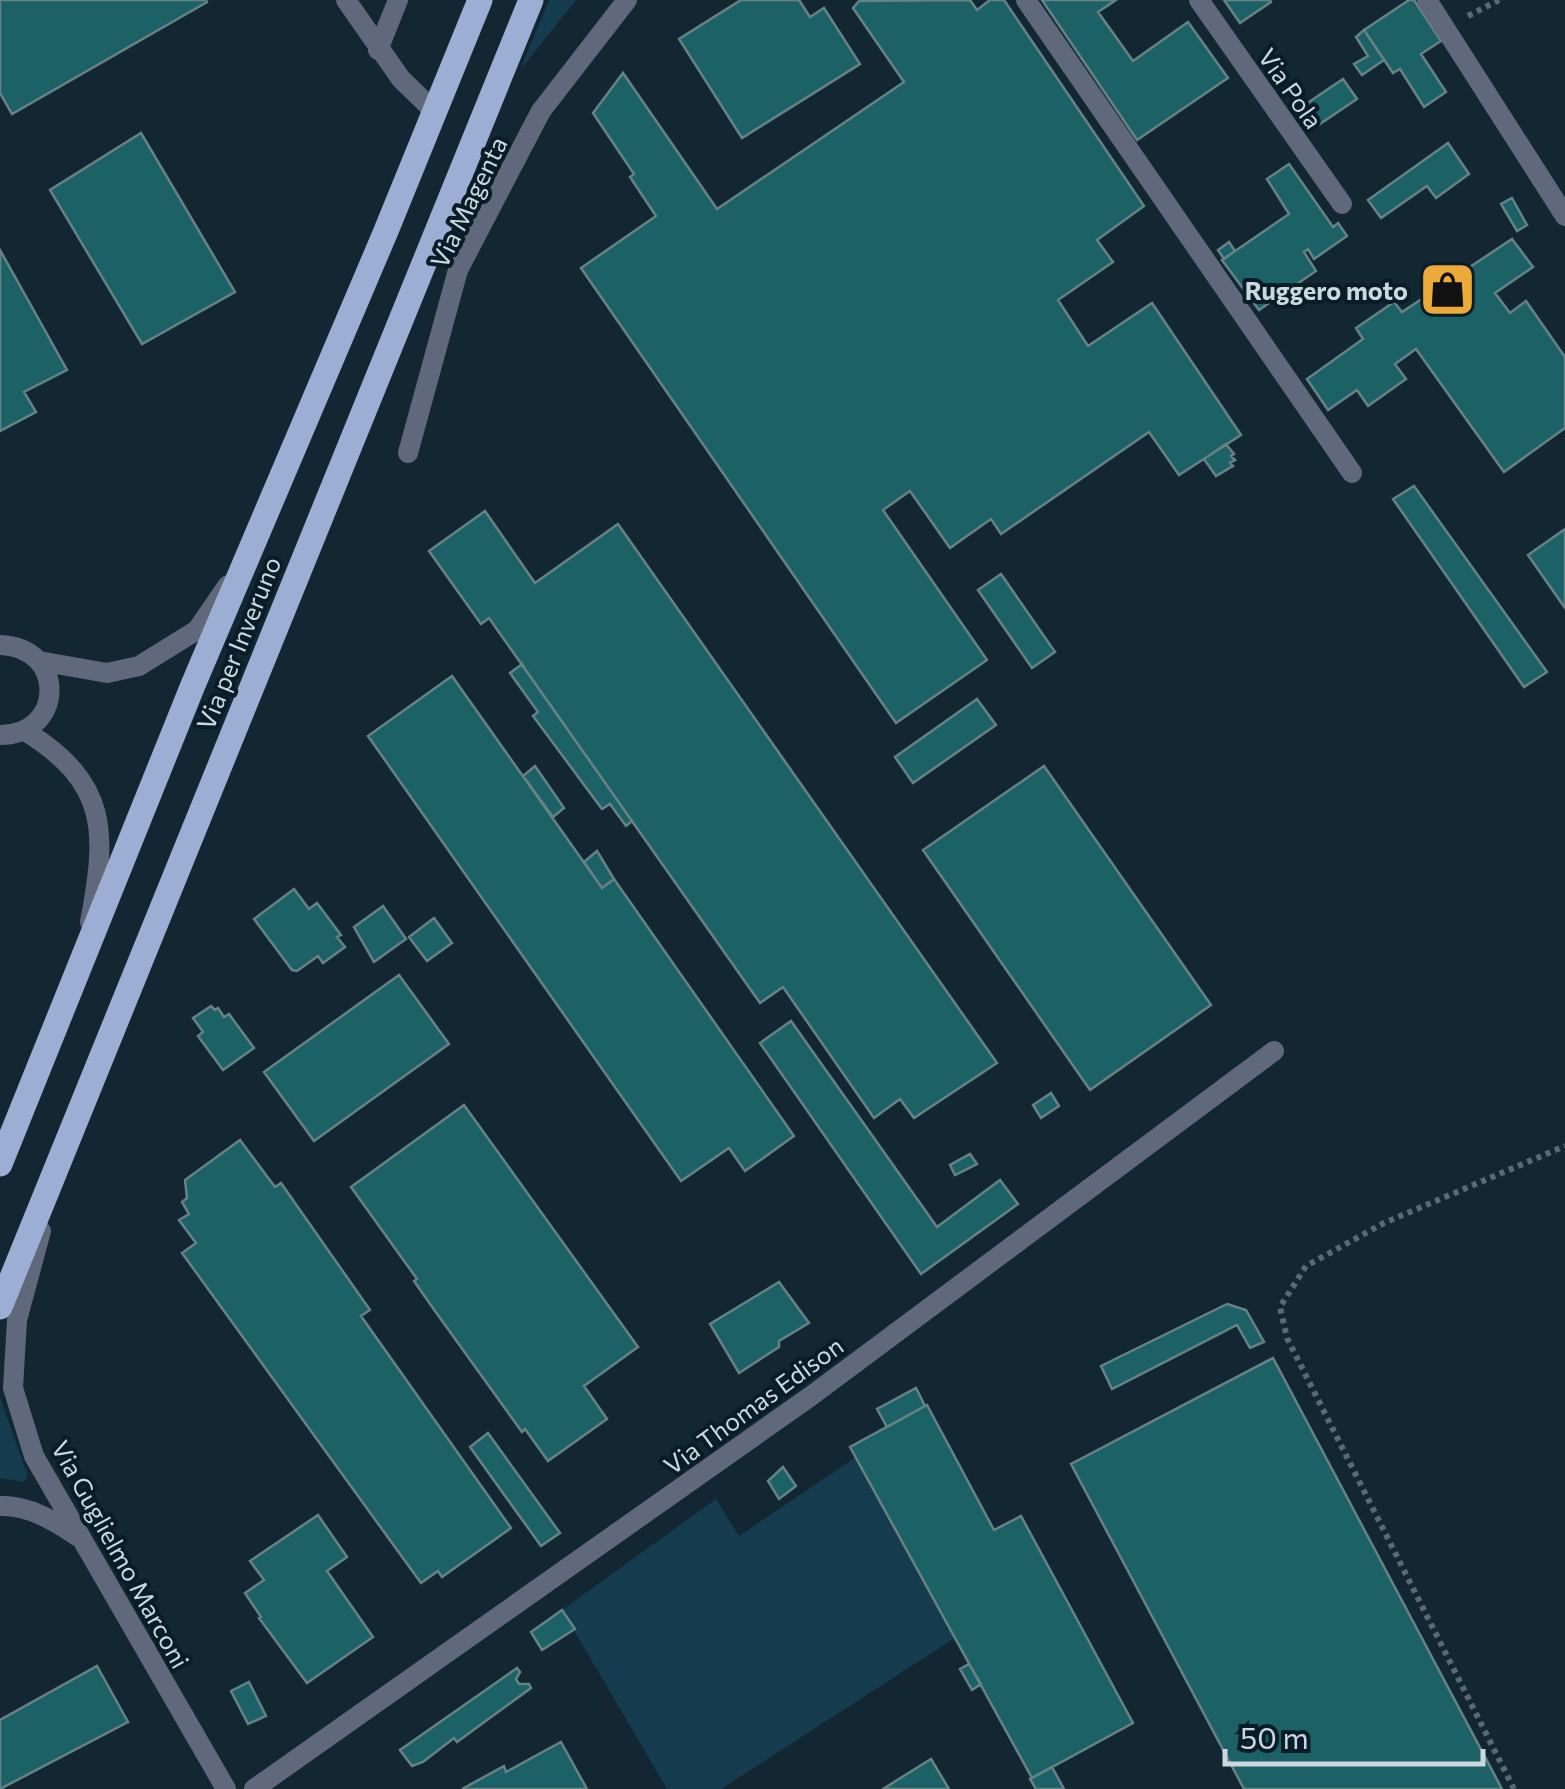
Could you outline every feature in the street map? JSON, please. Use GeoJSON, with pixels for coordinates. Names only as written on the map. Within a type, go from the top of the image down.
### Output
{"type":"FeatureCollection","features":[{"type":"Feature","properties":{"kind":"main road","name":"Via per Inveruno"},"geometry":{"type":"LineString","coordinates":[[0,1164],[248,554],[480,0]]}},
{"type":"Feature","properties":{"kind":"main road","name":"Via per Inveruno"},"geometry":{"type":"LineString","coordinates":[[0,1308],[531,0]]}},
{"type":"Feature","properties":{"kind":"street"},"geometry":{"type":"LineString","coordinates":[[346,0],[401,79],[434,110]]}},
{"type":"Feature","properties":{"kind":"street"},"geometry":{"type":"LineString","coordinates":[[378,50],[398,0]]}},
{"type":"Feature","properties":{"kind":"street","name":"Via Magenta"},"geometry":{"type":"LineString","coordinates":[[408,453],[458,270],[542,111],[627,0]]}},
{"type":"Feature","properties":{"kind":"street"},"geometry":{"type":"LineString","coordinates":[[1026,0],[1352,473]]}},
{"type":"Feature","properties":{"kind":"street","name":"Via Pola"},"geometry":{"type":"LineString","coordinates":[[1199,0],[1342,204]]}},
{"type":"Feature","properties":{"kind":"street"},"geometry":{"type":"LineString","coordinates":[[1426,0],[1565,216]]}},
{"type":"Feature","properties":{"kind":"street"},"geometry":{"type":"LineString","coordinates":[[0,645],[15,646],[40,661],[107,673],[139,666],[197,630],[248,554]]}},
{"type":"Feature","properties":{"kind":"street"},"geometry":{"type":"LineString","coordinates":[[0,735],[24,731],[44,712],[49,699],[47,673],[40,661]]}},
{"type":"Feature","properties":{"kind":"street"},"geometry":{"type":"LineString","coordinates":[[24,731],[55,750],[82,778],[97,810],[100,870],[80,970]]}},
{"type":"Feature","properties":{"kind":"street","name":"Via Thomas Edison"},"geometry":{"type":"LineString","coordinates":[[254,1789],[811,1396],[1274,1050]]}},
{"type":"Feature","properties":{"kind":"street","name":"Via Guglielmo Marconi"},"geometry":{"type":"LineString","coordinates":[[62,1157],[17,1320],[13,1388],[34,1456],[226,1789]]}},
{"type":"Feature","properties":{"kind":"street"},"geometry":{"type":"LineString","coordinates":[[0,1506],[11,1505],[46,1516],[79,1538]]}},
{"type":"Feature","properties":{"kind":"path"},"geometry":{"type":"LineString","coordinates":[[1514,1789],[1286,1338],[1280,1306],[1306,1266],[1384,1223],[1565,1146]]}},
{"type":"Feature","properties":{"kind":"shaded area"},"geometry":{"type":"Polygon","coordinates":[[[549,0],[576,0],[520,70],[549,0]]]}},
{"type":"Feature","properties":{"kind":"shaded area"},"geometry":{"type":"Polygon","coordinates":[[[0,1398],[28,1477],[23,1482],[0,1478],[0,1398]]]}},
{"type":"Feature","properties":{"kind":"shaded area"},"geometry":{"type":"Polygon","coordinates":[[[856,1457],[955,1638],[721,1789],[667,1789],[562,1610],[716,1499],[739,1536],[856,1457]]]}},
{"type":"Feature","properties":{"kind":"building"},"geometry":{"type":"Polygon","coordinates":[[[0,0],[207,2],[12,114],[0,93],[0,0]]]}},
{"type":"Feature","properties":{"kind":"building"},"geometry":{"type":"Polygon","coordinates":[[[741,0],[799,0],[810,17],[824,8],[860,64],[742,138],[679,39],[741,0]]]}},
{"type":"Feature","properties":{"kind":"building"},"geometry":{"type":"Polygon","coordinates":[[[970,0],[977,10],[990,0],[1004,0],[1144,206],[1097,240],[1113,262],[1058,300],[1088,346],[1152,303],[1241,435],[1179,475],[1149,432],[1001,534],[991,519],[950,548],[910,491],[883,510],[987,660],[896,723],[581,268],[656,216],[630,177],[634,174],[593,113],[623,73],[717,209],[904,82],[853,8],[859,1],[970,0]]]}},
{"type":"Feature","properties":{"kind":"building"},"geometry":{"type":"Polygon","coordinates":[[[1042,0],[1116,0],[1098,12],[1133,61],[1188,22],[1228,78],[1137,140],[1042,0]]]}},
{"type":"Feature","properties":{"kind":"building"},"geometry":{"type":"Polygon","coordinates":[[[1224,0],[1270,0],[1271,2],[1240,23],[1224,0]]]}},
{"type":"Feature","properties":{"kind":"building"},"geometry":{"type":"Polygon","coordinates":[[[1414,0],[1441,41],[1421,54],[1446,92],[1424,107],[1400,69],[1393,73],[1364,30],[1414,0]]]}},
{"type":"Feature","properties":{"kind":"building"},"geometry":{"type":"Polygon","coordinates":[[[1364,30],[1384,60],[1362,75],[1354,64],[1368,56],[1356,37],[1364,30]]]}},
{"type":"Feature","properties":{"kind":"building"},"geometry":{"type":"Polygon","coordinates":[[[1343,79],[1357,99],[1314,128],[1300,108],[1343,79]]]}},
{"type":"Feature","properties":{"kind":"building"},"geometry":{"type":"Polygon","coordinates":[[[141,133],[235,292],[142,344],[50,190],[141,133]]]}},
{"type":"Feature","properties":{"kind":"building"},"geometry":{"type":"Polygon","coordinates":[[[1448,143],[1469,174],[1436,198],[1427,186],[1381,218],[1368,200],[1448,143]]]}},
{"type":"Feature","properties":{"kind":"building"},"geometry":{"type":"Polygon","coordinates":[[[1289,164],[1333,227],[1338,223],[1347,236],[1314,259],[1308,249],[1304,252],[1316,271],[1259,310],[1222,260],[1289,214],[1267,179],[1289,164]]]}},
{"type":"Feature","properties":{"kind":"building"},"geometry":{"type":"Polygon","coordinates":[[[1512,198],[1527,225],[1517,231],[1501,204],[1512,198]]]}},
{"type":"Feature","properties":{"kind":"building"},"geometry":{"type":"Polygon","coordinates":[[[1512,239],[1533,267],[1495,293],[1510,313],[1526,301],[1565,357],[1565,428],[1504,472],[1416,349],[1395,364],[1406,379],[1368,406],[1357,390],[1328,410],[1307,379],[1363,339],[1356,328],[1394,302],[1402,312],[1512,239]]]}},
{"type":"Feature","properties":{"kind":"building"},"geometry":{"type":"Polygon","coordinates":[[[1229,242],[1235,251],[1224,259],[1218,250],[1229,242]]]}},
{"type":"Feature","properties":{"kind":"building"},"geometry":{"type":"Polygon","coordinates":[[[0,250],[67,370],[24,392],[36,412],[0,431],[0,250]]]}},
{"type":"Feature","properties":{"kind":"building"},"geometry":{"type":"Polygon","coordinates":[[[1226,444],[1235,460],[1230,463],[1233,466],[1216,476],[1204,459],[1226,444]]]}},
{"type":"Feature","properties":{"kind":"building"},"geometry":{"type":"Polygon","coordinates":[[[1414,486],[1547,672],[1524,687],[1393,499],[1414,486]]]}},
{"type":"Feature","properties":{"kind":"building"},"geometry":{"type":"Polygon","coordinates":[[[485,511],[535,583],[618,524],[997,1063],[914,1118],[900,1099],[874,1118],[783,987],[760,1003],[489,618],[481,624],[429,551],[485,511]]]}},
{"type":"Feature","properties":{"kind":"building"},"geometry":{"type":"Polygon","coordinates":[[[1565,529],[1565,608],[1528,555],[1565,529]]]}},
{"type":"Feature","properties":{"kind":"building"},"geometry":{"type":"Polygon","coordinates":[[[1001,574],[1055,652],[1032,668],[978,590],[1001,574]]]}},
{"type":"Feature","properties":{"kind":"building"},"geometry":{"type":"Polygon","coordinates":[[[522,664],[632,821],[626,826],[610,804],[602,809],[533,716],[538,712],[510,673],[522,664]]]}},
{"type":"Feature","properties":{"kind":"building"},"geometry":{"type":"Polygon","coordinates":[[[452,676],[602,888],[614,879],[794,1136],[745,1171],[729,1148],[681,1181],[368,736],[452,676]]]}},
{"type":"Feature","properties":{"kind":"building"},"geometry":{"type":"Polygon","coordinates":[[[977,699],[996,725],[913,783],[895,757],[977,699]]]}},
{"type":"Feature","properties":{"kind":"building"},"geometry":{"type":"Polygon","coordinates":[[[535,766],[564,808],[553,817],[523,776],[535,766]]]}},
{"type":"Feature","properties":{"kind":"building"},"geometry":{"type":"Polygon","coordinates":[[[1044,766],[1211,1005],[1090,1090],[923,850],[1044,766]]]}},
{"type":"Feature","properties":{"kind":"building"},"geometry":{"type":"Polygon","coordinates":[[[597,851],[614,879],[602,888],[584,862],[597,851]]]}},
{"type":"Feature","properties":{"kind":"building"},"geometry":{"type":"Polygon","coordinates":[[[294,889],[309,909],[317,903],[341,935],[337,937],[345,947],[323,963],[318,956],[297,971],[292,970],[254,919],[294,889]]]}},
{"type":"Feature","properties":{"kind":"building"},"geometry":{"type":"Polygon","coordinates":[[[383,906],[406,939],[374,962],[354,927],[383,906]]]}},
{"type":"Feature","properties":{"kind":"building"},"geometry":{"type":"Polygon","coordinates":[[[434,918],[452,943],[427,961],[409,937],[434,918]]]}},
{"type":"Feature","properties":{"kind":"building"},"geometry":{"type":"Polygon","coordinates":[[[399,975],[449,1044],[314,1141],[264,1072],[399,975]]]}},
{"type":"Feature","properties":{"kind":"building"},"geometry":{"type":"Polygon","coordinates":[[[211,1006],[224,1017],[229,1014],[254,1048],[223,1070],[198,1036],[203,1032],[193,1018],[211,1006]]]}},
{"type":"Feature","properties":{"kind":"building"},"geometry":{"type":"Polygon","coordinates":[[[791,1021],[937,1227],[1000,1180],[1018,1204],[921,1274],[760,1043],[791,1021]]]}},
{"type":"Feature","properties":{"kind":"building"},"geometry":{"type":"Polygon","coordinates":[[[1051,1093],[1059,1106],[1041,1118],[1033,1105],[1051,1093]]]}},
{"type":"Feature","properties":{"kind":"building"},"geometry":{"type":"Polygon","coordinates":[[[464,1105],[638,1347],[584,1386],[607,1419],[548,1461],[525,1429],[522,1432],[435,1311],[414,1281],[417,1279],[351,1187],[464,1105]]]}},
{"type":"Feature","properties":{"kind":"building"},"geometry":{"type":"Polygon","coordinates":[[[240,1140],[275,1187],[281,1183],[370,1310],[361,1316],[511,1528],[442,1577],[438,1571],[421,1583],[182,1253],[196,1243],[179,1220],[189,1214],[182,1202],[187,1198],[185,1180],[240,1140]]]}},
{"type":"Feature","properties":{"kind":"building"},"geometry":{"type":"Polygon","coordinates":[[[970,1154],[977,1164],[955,1175],[950,1165],[970,1154]]]}},
{"type":"Feature","properties":{"kind":"building"},"geometry":{"type":"Polygon","coordinates":[[[779,1282],[809,1323],[739,1373],[710,1324],[779,1282]]]}},
{"type":"Feature","properties":{"kind":"building"},"geometry":{"type":"Polygon","coordinates":[[[1227,1304],[1246,1310],[1264,1342],[1250,1348],[1237,1325],[1112,1389],[1101,1366],[1227,1304]]]}},
{"type":"Feature","properties":{"kind":"building"},"geometry":{"type":"Polygon","coordinates":[[[1273,1358],[1502,1789],[1244,1789],[1071,1464],[1273,1358]]]}},
{"type":"Feature","properties":{"kind":"building"},"geometry":{"type":"Polygon","coordinates":[[[916,1388],[925,1406],[887,1427],[877,1409],[916,1388]]]}},
{"type":"Feature","properties":{"kind":"building"},"geometry":{"type":"Polygon","coordinates":[[[927,1405],[994,1530],[1021,1516],[1133,1723],[1032,1778],[850,1447],[927,1405]]]}},
{"type":"Feature","properties":{"kind":"building"},"geometry":{"type":"Polygon","coordinates":[[[488,1433],[560,1533],[541,1546],[470,1447],[488,1433]]]}},
{"type":"Feature","properties":{"kind":"building"},"geometry":{"type":"Polygon","coordinates":[[[783,1467],[796,1486],[779,1499],[768,1481],[783,1467]]]}},
{"type":"Feature","properties":{"kind":"building"},"geometry":{"type":"Polygon","coordinates":[[[318,1515],[347,1557],[327,1571],[373,1637],[307,1683],[245,1593],[264,1580],[250,1561],[318,1515]]]}},
{"type":"Feature","properties":{"kind":"building"},"geometry":{"type":"Polygon","coordinates":[[[562,1610],[575,1629],[542,1650],[531,1632],[562,1610]]]}},
{"type":"Feature","properties":{"kind":"building"},"geometry":{"type":"Polygon","coordinates":[[[969,1664],[981,1684],[972,1690],[960,1669],[969,1664]]]}},
{"type":"Feature","properties":{"kind":"building"},"geometry":{"type":"Polygon","coordinates":[[[97,1666],[128,1722],[0,1789],[0,1720],[97,1666]]]}},
{"type":"Feature","properties":{"kind":"building"},"geometry":{"type":"Polygon","coordinates":[[[517,1668],[519,1684],[529,1684],[531,1688],[457,1742],[454,1738],[412,1766],[400,1750],[517,1668]]]}},
{"type":"Feature","properties":{"kind":"building"},"geometry":{"type":"Polygon","coordinates":[[[249,1682],[266,1716],[248,1724],[231,1691],[249,1682]]]}},
{"type":"Feature","properties":{"kind":"building"},"geometry":{"type":"Polygon","coordinates":[[[561,1742],[587,1789],[462,1789],[504,1766],[506,1772],[561,1742]]]}},
{"type":"Feature","properties":{"kind":"building"},"geometry":{"type":"Polygon","coordinates":[[[931,1759],[949,1789],[883,1789],[902,1777],[931,1759]]]}},
{"type":"Feature","properties":{"kind":"building"},"geometry":{"type":"Polygon","coordinates":[[[1052,1767],[1064,1789],[1036,1789],[1030,1779],[1052,1767]]]}},
{"type":"Feature","properties":{"kind":"place","name":"Ruggero moto"},"geometry":{"type":"Point","coordinates":[1447,290]}}]}
